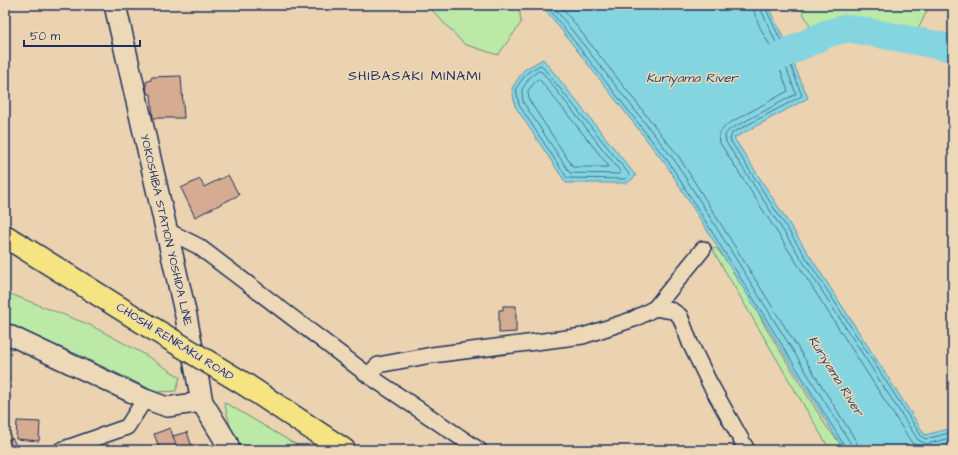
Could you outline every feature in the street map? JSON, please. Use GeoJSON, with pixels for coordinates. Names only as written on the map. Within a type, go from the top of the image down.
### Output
{"type":"FeatureCollection","features":[{"type":"Feature","properties":{"kind":"highway","name":"CHOSHI RENRAKU ROAD"},"geometry":{"type":"LineString","coordinates":[[5,236],[246,385],[344,450]]}},
{"type":"Feature","properties":{"kind":"main road","name":"YOKOSHIBA STATION YOSHIDA LINE"},"geometry":{"type":"LineString","coordinates":[[115,5],[186,316],[202,402],[231,448]]}},
{"type":"Feature","properties":{"kind":"street"},"geometry":{"type":"LineString","coordinates":[[166,230],[198,246],[368,375],[479,450]]}},
{"type":"Feature","properties":{"kind":"street"},"geometry":{"type":"LineString","coordinates":[[368,375],[378,365],[432,355],[584,336],[634,319],[655,308],[703,249]]}},
{"type":"Feature","properties":{"kind":"street"},"geometry":{"type":"LineString","coordinates":[[655,308],[673,311],[680,316],[709,382],[747,450]]}},
{"type":"Feature","properties":{"kind":"street"},"geometry":{"type":"LineString","coordinates":[[5,333],[145,400],[167,407],[202,402]]}},
{"type":"Feature","properties":{"kind":"street"},"geometry":{"type":"LineString","coordinates":[[61,450],[127,427],[145,400]]}},
{"type":"Feature","properties":{"kind":"green space"},"geometry":{"type":"Polygon","coordinates":[[[427,5],[519,5],[521,23],[498,55],[464,44],[427,5]]]}},
{"type":"Feature","properties":{"kind":"green space"},"geometry":{"type":"Polygon","coordinates":[[[799,5],[930,5],[917,31],[854,23],[812,30],[799,5]]]}},
{"type":"Feature","properties":{"kind":"green space"},"geometry":{"type":"Polygon","coordinates":[[[711,247],[717,249],[741,280],[766,328],[828,429],[846,450],[830,450],[711,247]]]}},
{"type":"Feature","properties":{"kind":"green space"},"geometry":{"type":"Polygon","coordinates":[[[5,292],[90,325],[142,353],[180,377],[176,391],[156,392],[77,354],[5,325],[5,292]]]}},
{"type":"Feature","properties":{"kind":"green space"},"geometry":{"type":"Polygon","coordinates":[[[224,402],[305,450],[249,450],[233,437],[224,402]]]}},
{"type":"Feature","properties":{"kind":"water","name":"Kuriyama River"},"geometry":{"type":"Polygon","coordinates":[[[542,5],[767,5],[786,43],[797,40],[803,53],[793,62],[808,98],[734,138],[925,435],[953,428],[953,450],[844,450],[667,166],[542,5]]]}},
{"type":"Feature","properties":{"kind":"water"},"geometry":{"type":"Polygon","coordinates":[[[543,59],[636,176],[627,183],[566,183],[515,106],[512,88],[524,70],[543,59]]]}},
{"type":"Feature","properties":{"kind":"building"},"geometry":{"type":"Polygon","coordinates":[[[181,76],[184,118],[153,118],[151,94],[147,94],[146,82],[151,80],[151,77],[181,76]]]}},
{"type":"Feature","properties":{"kind":"building"},"geometry":{"type":"Polygon","coordinates":[[[228,175],[239,195],[195,217],[181,188],[200,179],[204,187],[228,175]]]}},
{"type":"Feature","properties":{"kind":"building"},"geometry":{"type":"Polygon","coordinates":[[[503,306],[516,306],[516,332],[499,333],[499,310],[503,310],[503,306]]]}},
{"type":"Feature","properties":{"kind":"building"},"geometry":{"type":"Polygon","coordinates":[[[17,421],[40,422],[39,441],[16,439],[17,421]]]}},
{"type":"Feature","properties":{"kind":"building"},"geometry":{"type":"Polygon","coordinates":[[[170,428],[178,450],[160,450],[154,434],[170,428]]]}},
{"type":"Feature","properties":{"kind":"building"},"geometry":{"type":"Polygon","coordinates":[[[187,432],[193,450],[178,450],[173,436],[187,432]]]}},
{"type":"Feature","properties":{"kind":"building"},"geometry":{"type":"Polygon","coordinates":[[[12,438],[19,450],[5,450],[5,442],[12,438]]]}},
{"type":"Feature","properties":{"kind":"waterway"},"geometry":{"type":"LineString","coordinates":[[765,63],[826,34],[847,28],[953,48]]}},
{"type":"Feature","properties":{"kind":"district","name":"SHIBASAKI MINAMI"},"geometry":{"type":"Point","coordinates":[415,76]}}]}
